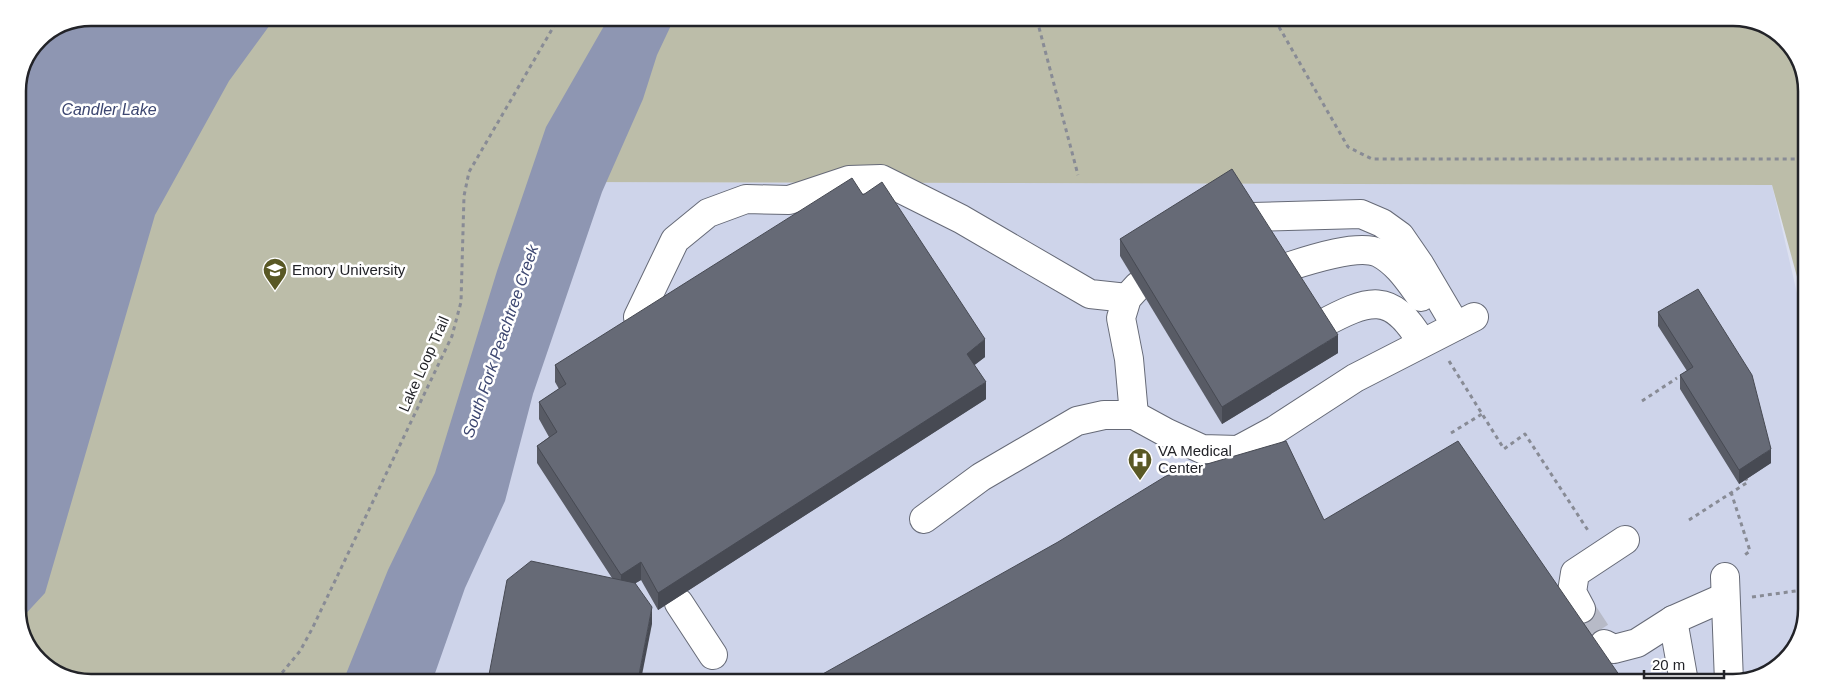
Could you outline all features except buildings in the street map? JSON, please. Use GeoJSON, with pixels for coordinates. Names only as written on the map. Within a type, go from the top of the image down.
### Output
{"type":"FeatureCollection","features":[{"type":"Feature","properties":{"kind":"lane"},"geometry":{"type":"LineString","coordinates":[[638,317],[675,240],[708,213],[746,199],[789,200],[849,180],[881,179],[961,218],[1090,294],[1132,292],[1121,318],[1129,359],[1134,415]]}},
{"type":"Feature","properties":{"kind":"lane"},"geometry":{"type":"LineString","coordinates":[[1252,217],[1360,214],[1382,223],[1400,236],[1420,265],[1448,335]]}},
{"type":"Feature","properties":{"kind":"lane"},"geometry":{"type":"LineString","coordinates":[[1284,268],[1355,251],[1377,252],[1399,268],[1448,335]]}},
{"type":"Feature","properties":{"kind":"lane"},"geometry":{"type":"LineString","coordinates":[[1320,325],[1366,304],[1385,304],[1404,316],[1448,335]]}},
{"type":"Feature","properties":{"kind":"lane"},"geometry":{"type":"LineString","coordinates":[[924,519],[981,477],[1077,421],[1104,415],[1134,415],[1202,449],[1238,450],[1275,430],[1355,378],[1448,335]]}},
{"type":"Feature","properties":{"kind":"lane"},"geometry":{"type":"LineString","coordinates":[[1581,609],[1572,592],[1576,573],[1625,540]]}},
{"type":"Feature","properties":{"kind":"lane"},"geometry":{"type":"LineString","coordinates":[[1604,644],[1614,649],[1636,643],[1734,582]]}},
{"type":"Feature","properties":{"kind":"lane"},"geometry":{"type":"LineString","coordinates":[[1729,674],[1734,582]]}},
{"type":"Feature","properties":{"kind":"lane"},"geometry":{"type":"LineString","coordinates":[[679,603],[713,655]]}},
{"type":"Feature","properties":{"kind":"lane"},"geometry":{"type":"LineString","coordinates":[[1673,620],[1683,674]]}},
{"type":"Feature","properties":{"kind":"path","name":"Lake Loop Trail"},"geometry":{"type":"LineString","coordinates":[[281,674],[300,651],[312,630],[452,336],[462,302],[464,196],[469,172],[554,26]]}},
{"type":"Feature","properties":{"kind":"path"},"geometry":{"type":"LineString","coordinates":[[1039,26],[1078,175]]}},
{"type":"Feature","properties":{"kind":"path"},"geometry":{"type":"LineString","coordinates":[[1277,26],[1348,147],[1372,159],[1798,159]]}},
{"type":"Feature","properties":{"kind":"path"},"geometry":{"type":"LineString","coordinates":[[1448,335],[1482,414],[1504,448],[1525,434],[1594,540]]}},
{"type":"Feature","properties":{"kind":"path"},"geometry":{"type":"LineString","coordinates":[[1642,401],[1677,378]]}},
{"type":"Feature","properties":{"kind":"path"},"geometry":{"type":"LineString","coordinates":[[1451,433],[1482,414]]}},
{"type":"Feature","properties":{"kind":"path"},"geometry":{"type":"LineString","coordinates":[[1689,520],[1748,482],[1746,479]]}},
{"type":"Feature","properties":{"kind":"path"},"geometry":{"type":"LineString","coordinates":[[1731,492],[1750,551],[1734,582],[1798,589]]}},
{"type":"Feature","properties":{"kind":"shaded area","name":"VA Medical Center"},"geometry":{"type":"Polygon","coordinates":[[[114,26],[571,182],[1772,185],[1798,298],[1798,609],[1791,638],[1779,655],[1765,665],[1746,673],[91,674],[70,670],[45,655],[31,634],[27,622],[27,78],[37,55],[45,45],[66,31],[78,27],[114,26]]]}},
{"type":"Feature","properties":{"kind":"green space","name":"Emory University"},"geometry":{"type":"Polygon","coordinates":[[[78,27],[1746,27],[1762,33],[1779,45],[1791,62],[1797,78],[1798,280],[1772,185],[571,182],[391,674],[91,674],[70,670],[45,655],[31,634],[26,613],[26,91],[27,78],[31,66],[45,45],[66,31],[78,27]]]}},
{"type":"Feature","properties":{"kind":"water","name":"Candler Lake"},"geometry":{"type":"Polygon","coordinates":[[[269,26],[229,81],[155,215],[45,593],[26,613],[26,91],[27,78],[31,66],[45,45],[66,31],[78,27],[269,26]]]}},
{"type":"Feature","properties":{"kind":"water","name":"South Fork Peachtree Creek"},"geometry":{"type":"Polygon","coordinates":[[[604,26],[671,26],[657,55],[643,99],[602,192],[533,394],[505,501],[465,588],[435,674],[346,674],[388,570],[435,473],[497,271],[546,127],[604,26]]]}},
{"type":"Feature","properties":{"kind":"tunnel"},"geometry":{"type":"LineString","coordinates":[[1581,609],[1604,644]]}},
{"type":"Feature","properties":{"kind":"place","name":"Emory University"},"geometry":{"type":"Point","coordinates":[275,291]}},
{"type":"Feature","properties":{"kind":"place","name":"VA Medical Center"},"geometry":{"type":"Point","coordinates":[1140,481]}}]}
